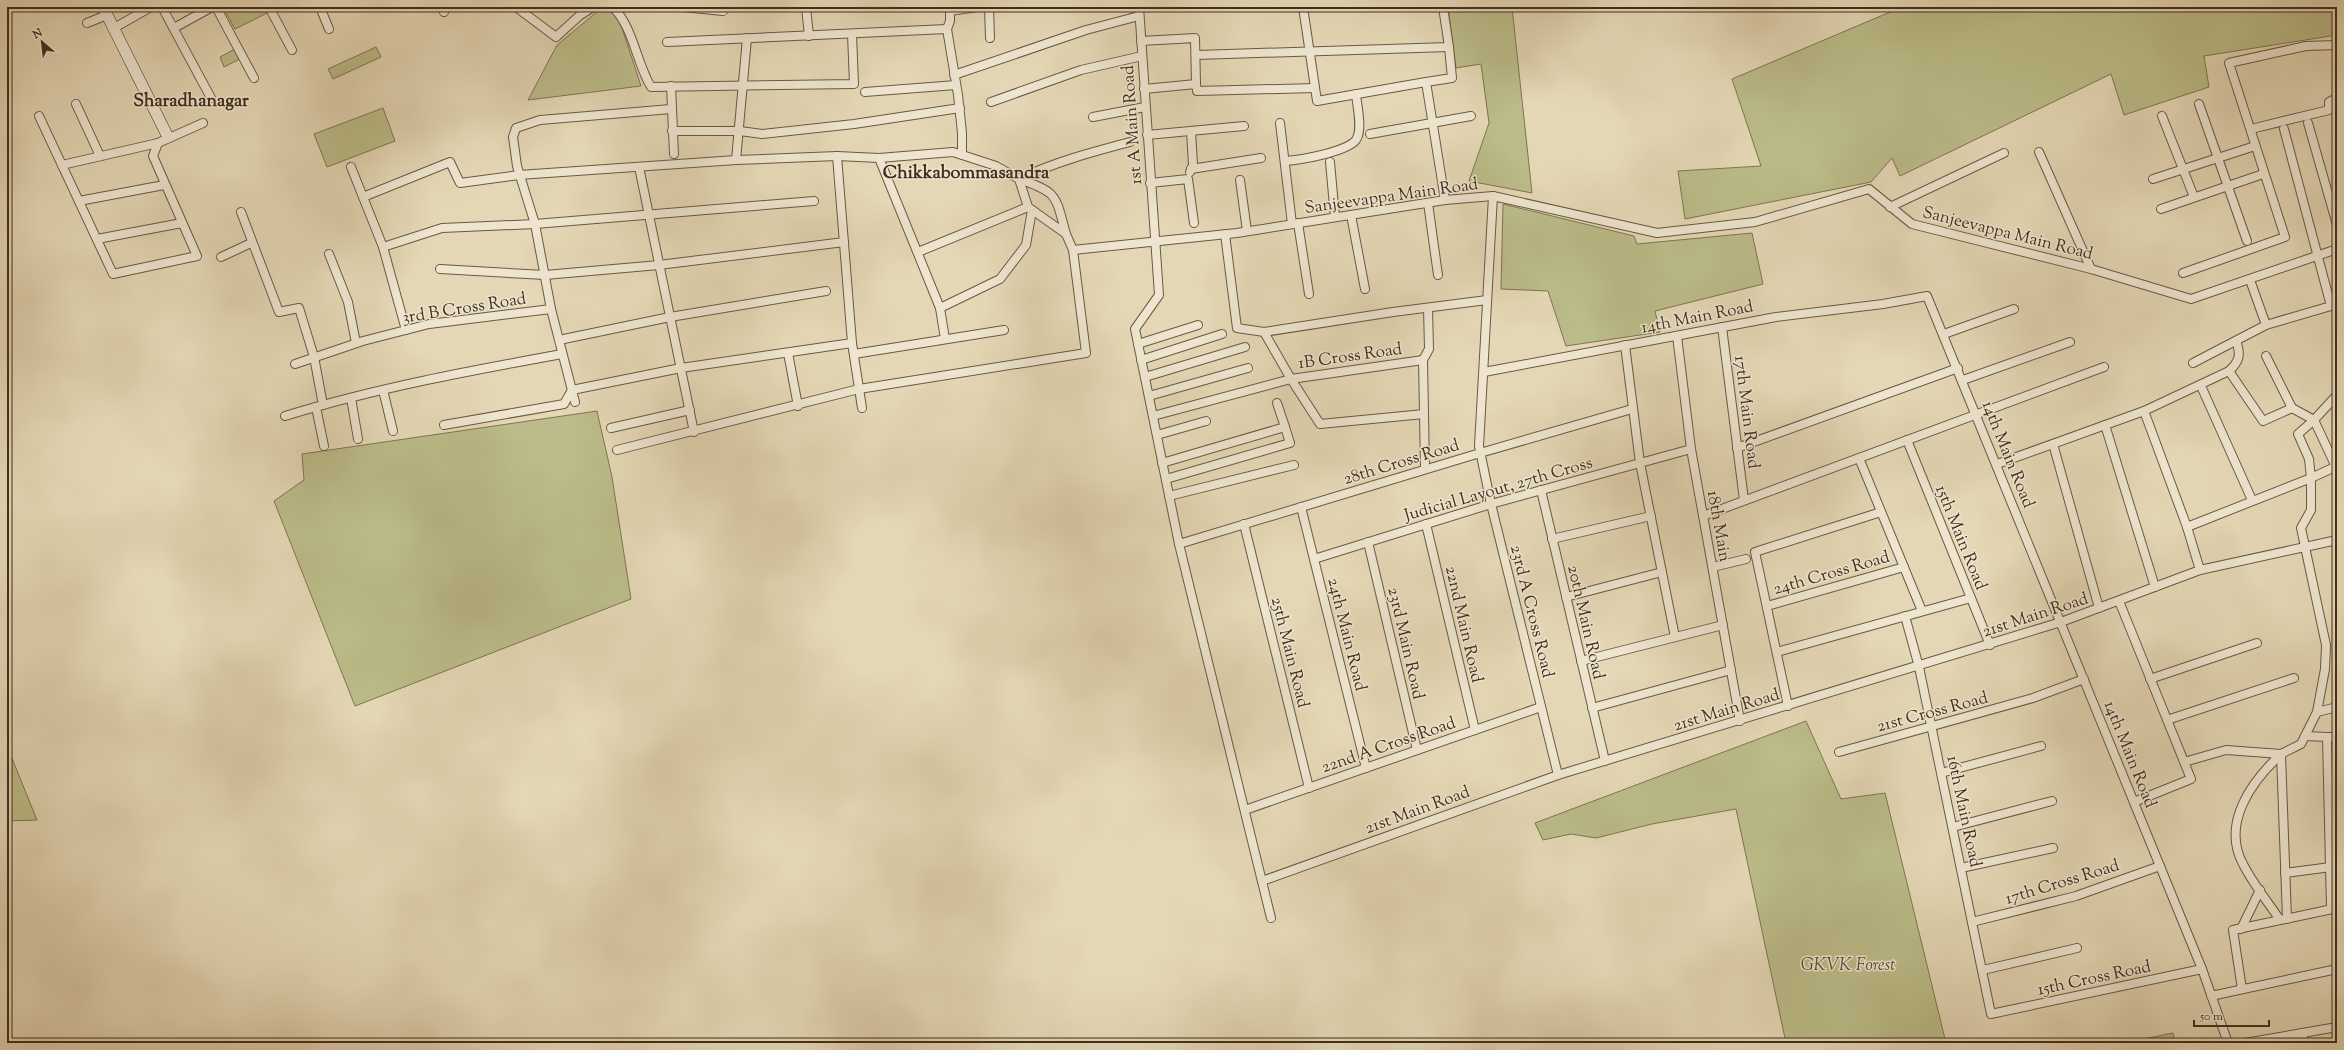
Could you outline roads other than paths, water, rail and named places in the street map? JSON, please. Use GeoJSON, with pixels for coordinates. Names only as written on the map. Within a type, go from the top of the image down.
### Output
{"type":"FeatureCollection","features":[{"type":"Feature","properties":{"kind":"street"},"geometry":{"type":"LineString","coordinates":[[114,28],[151,7]]}},
{"type":"Feature","properties":{"kind":"street"},"geometry":{"type":"LineString","coordinates":[[162,7],[211,98]]}},
{"type":"Feature","properties":{"kind":"street"},"geometry":{"type":"LineString","coordinates":[[174,28],[212,7]]}},
{"type":"Feature","properties":{"kind":"street"},"geometry":{"type":"LineString","coordinates":[[216,7],[254,78]]}},
{"type":"Feature","properties":{"kind":"street"},"geometry":{"type":"LineString","coordinates":[[269,7],[292,50]]}},
{"type":"Feature","properties":{"kind":"street"},"geometry":{"type":"LineString","coordinates":[[320,7],[329,29]]}},
{"type":"Feature","properties":{"kind":"street"},"geometry":{"type":"LineString","coordinates":[[516,7],[556,36],[579,16],[593,7]]}},
{"type":"Feature","properties":{"kind":"street"},"geometry":{"type":"LineString","coordinates":[[613,7],[623,17],[642,72],[651,87],[744,84],[854,84],[852,34]]}},
{"type":"Feature","properties":{"kind":"street"},"geometry":{"type":"LineString","coordinates":[[683,7],[723,11],[723,7]]}},
{"type":"Feature","properties":{"kind":"street"},"geometry":{"type":"LineString","coordinates":[[806,7],[809,36]]}},
{"type":"Feature","properties":{"kind":"street"},"geometry":{"type":"LineString","coordinates":[[962,155],[960,108],[947,29],[950,21],[950,9],[977,7]]}},
{"type":"Feature","properties":{"kind":"street"},"geometry":{"type":"LineString","coordinates":[[989,7],[990,38]]}},
{"type":"Feature","properties":{"kind":"street","name":"1st A Main Road"},"geometry":{"type":"LineString","coordinates":[[1139,7],[1150,183],[1159,295],[1135,329],[1179,544],[1271,918]]}},
{"type":"Feature","properties":{"kind":"street"},"geometry":{"type":"LineString","coordinates":[[1303,7],[1317,101],[1452,78],[1443,7]]}},
{"type":"Feature","properties":{"kind":"street"},"geometry":{"type":"LineString","coordinates":[[87,23],[105,11],[168,137]]}},
{"type":"Feature","properties":{"kind":"street"},"geometry":{"type":"LineString","coordinates":[[954,75],[1086,30],[1139,16]]}},
{"type":"Feature","properties":{"kind":"street"},"geometry":{"type":"LineString","coordinates":[[667,42],[947,29]]}},
{"type":"Feature","properties":{"kind":"street"},"geometry":{"type":"LineString","coordinates":[[736,160],[740,131],[747,38]]}},
{"type":"Feature","properties":{"kind":"street"},"geometry":{"type":"LineString","coordinates":[[1141,41],[1195,38],[1197,55],[1197,91],[1315,88]]}},
{"type":"Feature","properties":{"kind":"street"},"geometry":{"type":"LineString","coordinates":[[2184,273],[2285,237],[2263,174],[2251,129],[2229,63],[2306,46],[2337,45]]}},
{"type":"Feature","properties":{"kind":"street"},"geometry":{"type":"LineString","coordinates":[[1197,55],[1448,47]]}},
{"type":"Feature","properties":{"kind":"street"},"geometry":{"type":"LineString","coordinates":[[991,102],[1081,70],[1142,56]]}},
{"type":"Feature","properties":{"kind":"street"},"geometry":{"type":"LineString","coordinates":[[1426,82],[1446,200]]}},
{"type":"Feature","properties":{"kind":"street"},"geometry":{"type":"LineString","coordinates":[[1144,89],[1196,84]]}},
{"type":"Feature","properties":{"kind":"street"},"geometry":{"type":"LineString","coordinates":[[865,92],[956,85]]}},
{"type":"Feature","properties":{"kind":"street"},"geometry":{"type":"LineString","coordinates":[[671,86],[674,154]]}},
{"type":"Feature","properties":{"kind":"street"},"geometry":{"type":"LineString","coordinates":[[1285,161],[1309,159],[1349,145],[1356,140],[1359,131],[1356,94]]}},
{"type":"Feature","properties":{"kind":"street"},"geometry":{"type":"LineString","coordinates":[[2251,129],[2329,110],[2329,102],[2337,98]]}},
{"type":"Feature","properties":{"kind":"street"},"geometry":{"type":"LineString","coordinates":[[76,104],[100,156]]}},
{"type":"Feature","properties":{"kind":"street"},"geometry":{"type":"LineString","coordinates":[[2199,104],[2226,186],[2247,241]]}},
{"type":"Feature","properties":{"kind":"street"},"geometry":{"type":"LineString","coordinates":[[1093,117],[1145,107]]}},
{"type":"Feature","properties":{"kind":"street"},"geometry":{"type":"LineString","coordinates":[[672,132],[740,131],[762,134],[854,124],[960,108]]}},
{"type":"Feature","properties":{"kind":"street"},"geometry":{"type":"LineString","coordinates":[[575,402],[551,309],[535,224],[519,175],[513,137],[516,128],[524,124],[540,120],[671,110]]}},
{"type":"Feature","properties":{"kind":"street"},"geometry":{"type":"LineString","coordinates":[[39,116],[113,274],[197,256],[164,185],[154,156],[158,143]]}},
{"type":"Feature","properties":{"kind":"street"},"geometry":{"type":"LineString","coordinates":[[1370,134],[1434,124],[1471,116]]}},
{"type":"Feature","properties":{"kind":"street"},"geometry":{"type":"LineString","coordinates":[[2162,116],[2194,197]]}},
{"type":"Feature","properties":{"kind":"street"},"geometry":{"type":"LineString","coordinates":[[1280,122],[1295,223],[1309,294]]}},
{"type":"Feature","properties":{"kind":"street"},"geometry":{"type":"LineString","coordinates":[[62,165],[158,143],[168,137],[203,123]]}},
{"type":"Feature","properties":{"kind":"street"},"geometry":{"type":"LineString","coordinates":[[2308,124],[2337,225]]}},
{"type":"Feature","properties":{"kind":"street"},"geometry":{"type":"LineString","coordinates":[[1147,136],[1244,126]]}},
{"type":"Feature","properties":{"kind":"street"},"geometry":{"type":"LineString","coordinates":[[2193,363],[2266,325],[2331,306],[2284,129]]}},
{"type":"Feature","properties":{"kind":"street"},"geometry":{"type":"LineString","coordinates":[[1191,131],[1193,165],[1188,179],[1194,222]]}},
{"type":"Feature","properties":{"kind":"street"},"geometry":{"type":"LineString","coordinates":[[1020,179],[1041,168],[1084,154],[1130,142]]}},
{"type":"Feature","properties":{"kind":"street"},"geometry":{"type":"LineString","coordinates":[[2153,179],[2255,146]]}},
{"type":"Feature","properties":{"kind":"street"},"geometry":{"type":"LineString","coordinates":[[363,197],[450,162],[460,182],[519,175],[736,160],[837,156],[879,158],[953,152],[996,166],[1053,194],[1058,201],[1066,234],[1073,250],[1086,353],[859,389],[798,406],[617,450]]}},
{"type":"Feature","properties":{"kind":"street"},"geometry":{"type":"LineString","coordinates":[[2039,152],[2091,269]]}},
{"type":"Feature","properties":{"kind":"street"},"geometry":{"type":"LineString","coordinates":[[1890,207],[2004,153]]}},
{"type":"Feature","properties":{"kind":"street"},"geometry":{"type":"LineString","coordinates":[[837,156],[852,344],[862,408]]}},
{"type":"Feature","properties":{"kind":"street"},"geometry":{"type":"LineString","coordinates":[[879,158],[940,308],[945,339]]}},
{"type":"Feature","properties":{"kind":"street"},"geometry":{"type":"LineString","coordinates":[[1191,169],[1261,158]]}},
{"type":"Feature","properties":{"kind":"street"},"geometry":{"type":"LineString","coordinates":[[1330,162],[1335,217]]}},
{"type":"Feature","properties":{"kind":"street"},"geometry":{"type":"LineString","coordinates":[[351,167],[383,247],[406,330]]}},
{"type":"Feature","properties":{"kind":"street"},"geometry":{"type":"LineString","coordinates":[[639,167],[694,432]]}},
{"type":"Feature","properties":{"kind":"street"},"geometry":{"type":"LineString","coordinates":[[2161,208],[2263,174]]}},
{"type":"Feature","properties":{"kind":"street"},"geometry":{"type":"LineString","coordinates":[[940,308],[1000,278],[1026,245],[1030,208],[1020,179]]}},
{"type":"Feature","properties":{"kind":"street"},"geometry":{"type":"LineString","coordinates":[[1150,183],[1188,179]]}},
{"type":"Feature","properties":{"kind":"street"},"geometry":{"type":"LineString","coordinates":[[1240,180],[1247,231]]}},
{"type":"Feature","properties":{"kind":"street"},"geometry":{"type":"LineString","coordinates":[[78,201],[164,185]]}},
{"type":"Feature","properties":{"kind":"street","name":"Sanjeevappa Main Road"},"geometry":{"type":"LineString","coordinates":[[1073,250],[1154,240],[1225,234],[1446,200],[1493,196],[1657,233],[1755,222],[1869,189],[1912,224],[2091,269],[2191,299],[2337,249]]}},
{"type":"Feature","properties":{"kind":"street","name":"23rd A Cross Road"},"geometry":{"type":"LineString","coordinates":[[1493,196],[1479,446],[1491,504],[1558,775]]}},
{"type":"Feature","properties":{"kind":"street"},"geometry":{"type":"LineString","coordinates":[[383,247],[442,228],[535,224],[814,201]]}},
{"type":"Feature","properties":{"kind":"street"},"geometry":{"type":"LineString","coordinates":[[1428,203],[1438,275]]}},
{"type":"Feature","properties":{"kind":"street"},"geometry":{"type":"LineString","coordinates":[[918,252],[1030,208]]}},
{"type":"Feature","properties":{"kind":"street"},"geometry":{"type":"LineString","coordinates":[[1030,208],[1066,234]]}},
{"type":"Feature","properties":{"kind":"street"},"geometry":{"type":"LineString","coordinates":[[241,212],[251,243],[279,312],[299,308],[314,358],[324,446]]}},
{"type":"Feature","properties":{"kind":"street"},"geometry":{"type":"LineString","coordinates":[[1351,215],[1365,289]]}},
{"type":"Feature","properties":{"kind":"street"},"geometry":{"type":"LineString","coordinates":[[97,240],[182,223]]}},
{"type":"Feature","properties":{"kind":"street"},"geometry":{"type":"LineString","coordinates":[[1225,234],[1237,328],[1264,332],[1487,300]]}},
{"type":"Feature","properties":{"kind":"street"},"geometry":{"type":"LineString","coordinates":[[440,269],[545,275],[659,265],[844,242]]}},
{"type":"Feature","properties":{"kind":"street"},"geometry":{"type":"LineString","coordinates":[[221,257],[251,243]]}},
{"type":"Feature","properties":{"kind":"street"},"geometry":{"type":"LineString","coordinates":[[329,254],[348,302],[356,344]]}},
{"type":"Feature","properties":{"kind":"street"},"geometry":{"type":"LineString","coordinates":[[2250,280],[2266,325]]}},
{"type":"Feature","properties":{"kind":"street"},"geometry":{"type":"LineString","coordinates":[[559,340],[670,317],[826,292]]}},
{"type":"Feature","properties":{"kind":"street","name":"14th Main Road"},"geometry":{"type":"LineString","coordinates":[[1484,372],[1776,317],[1883,304],[1927,296],[1977,414],[2202,969],[2228,1043]]}},
{"type":"Feature","properties":{"kind":"street"},"geometry":{"type":"LineString","coordinates":[[1425,469],[1423,360],[1429,349],[1428,308]]}},
{"type":"Feature","properties":{"kind":"street","name":"3rd B Cross Road"},"geometry":{"type":"LineString","coordinates":[[295,364],[356,344],[429,324],[551,309]]}},
{"type":"Feature","properties":{"kind":"street"},"geometry":{"type":"LineString","coordinates":[[1944,334],[2014,309]]}},
{"type":"Feature","properties":{"kind":"street"},"geometry":{"type":"LineString","coordinates":[[1138,344],[1198,325]]}},
{"type":"Feature","properties":{"kind":"street","name":"17th Main Road"},"geometry":{"type":"LineString","coordinates":[[1722,327],[1744,500]]}},
{"type":"Feature","properties":{"kind":"street"},"geometry":{"type":"LineString","coordinates":[[854,354],[1004,330]]}},
{"type":"Feature","properties":{"kind":"street","name":"1B Cross Road"},"geometry":{"type":"LineString","coordinates":[[1264,332],[1291,379],[1423,360]]}},
{"type":"Feature","properties":{"kind":"street"},"geometry":{"type":"LineString","coordinates":[[1141,360],[1222,334]]}},
{"type":"Feature","properties":{"kind":"street","name":"18th Main"},"geometry":{"type":"LineString","coordinates":[[1677,336],[1691,449],[1740,721]]}},
{"type":"Feature","properties":{"kind":"street"},"geometry":{"type":"LineString","coordinates":[[1997,464],[2144,411],[2201,386],[2229,371],[2236,365],[2240,357],[2236,341]]}},
{"type":"Feature","properties":{"kind":"street"},"geometry":{"type":"LineString","coordinates":[[1963,380],[2070,342]]}},
{"type":"Feature","properties":{"kind":"street"},"geometry":{"type":"LineString","coordinates":[[444,425],[564,404],[572,390],[681,368],[852,344]]}},
{"type":"Feature","properties":{"kind":"street"},"geometry":{"type":"LineString","coordinates":[[1625,345],[1640,463],[1675,637]]}},
{"type":"Feature","properties":{"kind":"street"},"geometry":{"type":"LineString","coordinates":[[1145,376],[1245,347]]}},
{"type":"Feature","properties":{"kind":"street"},"geometry":{"type":"LineString","coordinates":[[788,353],[798,406]]}},
{"type":"Feature","properties":{"kind":"street"},"geometry":{"type":"LineString","coordinates":[[285,416],[319,406],[438,377],[562,354]]}},
{"type":"Feature","properties":{"kind":"street"},"geometry":{"type":"LineString","coordinates":[[2187,527],[2337,467],[2314,420],[2292,408],[2266,356]]}},
{"type":"Feature","properties":{"kind":"street"},"geometry":{"type":"LineString","coordinates":[[1703,516],[2104,367]]}},
{"type":"Feature","properties":{"kind":"street"},"geometry":{"type":"LineString","coordinates":[[1149,396],[1248,368]]}},
{"type":"Feature","properties":{"kind":"street"},"geometry":{"type":"LineString","coordinates":[[1738,448],[1958,368]]}},
{"type":"Feature","properties":{"kind":"street"},"geometry":{"type":"LineString","coordinates":[[2229,371],[2264,421],[2292,408]]}},
{"type":"Feature","properties":{"kind":"street"},"geometry":{"type":"LineString","coordinates":[[1153,416],[1291,379],[1320,424],[1424,414]]}},
{"type":"Feature","properties":{"kind":"street"},"geometry":{"type":"LineString","coordinates":[[2201,386],[2252,500]]}},
{"type":"Feature","properties":{"kind":"street"},"geometry":{"type":"LineString","coordinates":[[383,390],[393,431]]}},
{"type":"Feature","properties":{"kind":"street"},"geometry":{"type":"LineString","coordinates":[[2284,919],[2260,890],[2242,864],[2235,841],[2235,822],[2263,771],[2281,754],[2301,744],[2317,712],[2325,669],[2326,645],[2301,528],[2311,510],[2310,478],[2309,460],[2298,434],[2314,420],[2337,395]]}},
{"type":"Feature","properties":{"kind":"street"},"geometry":{"type":"LineString","coordinates":[[351,398],[358,438]]}},
{"type":"Feature","properties":{"kind":"street"},"geometry":{"type":"LineString","coordinates":[[1166,479],[1290,443],[1278,403]]}},
{"type":"Feature","properties":{"kind":"street","name":"28th Cross Road"},"geometry":{"type":"LineString","coordinates":[[1179,544],[1425,469],[1632,409]]}},
{"type":"Feature","properties":{"kind":"street"},"geometry":{"type":"LineString","coordinates":[[611,428],[690,410]]}},
{"type":"Feature","properties":{"kind":"street"},"geometry":{"type":"LineString","coordinates":[[2144,411],[2187,527],[2200,570]]}},
{"type":"Feature","properties":{"kind":"street"},"geometry":{"type":"LineString","coordinates":[[1157,435],[1206,421]]}},
{"type":"Feature","properties":{"kind":"street"},"geometry":{"type":"LineString","coordinates":[[2105,425],[2154,587]]}},
{"type":"Feature","properties":{"kind":"street"},"geometry":{"type":"LineString","coordinates":[[1162,463],[1285,427]]}},
{"type":"Feature","properties":{"kind":"street","name":"15th Main Road"},"geometry":{"type":"LineString","coordinates":[[1907,440],[1990,645]]}},
{"type":"Feature","properties":{"kind":"street"},"geometry":{"type":"LineString","coordinates":[[2053,444],[2099,608]]}},
{"type":"Feature","properties":{"kind":"street","name":"Judicial Layout, 27th Cross"},"geometry":{"type":"LineString","coordinates":[[1314,559],[1491,504],[1691,449]]}},
{"type":"Feature","properties":{"kind":"street"},"geometry":{"type":"LineString","coordinates":[[1859,458],[1922,611]]}},
{"type":"Feature","properties":{"kind":"street"},"geometry":{"type":"LineString","coordinates":[[1169,496],[1294,465]]}},
{"type":"Feature","properties":{"kind":"street","name":"20th Main Road"},"geometry":{"type":"LineString","coordinates":[[1541,490],[1605,761]]}},
{"type":"Feature","properties":{"kind":"street","name":"24th Main Road"},"geometry":{"type":"LineString","coordinates":[[1301,507],[1366,768]]}},
{"type":"Feature","properties":{"kind":"street"},"geometry":{"type":"LineString","coordinates":[[1788,706],[1755,552],[1881,512]]}},
{"type":"Feature","properties":{"kind":"street"},"geometry":{"type":"LineString","coordinates":[[1552,539],[1651,516]]}},
{"type":"Feature","properties":{"kind":"street","name":"25th Main Road"},"geometry":{"type":"LineString","coordinates":[[1244,524],[1308,788]]}},
{"type":"Feature","properties":{"kind":"street","name":"22nd Main Road"},"geometry":{"type":"LineString","coordinates":[[1426,524],[1475,730]]}},
{"type":"Feature","properties":{"kind":"street","name":"21st Main Road"},"geometry":{"type":"LineString","coordinates":[[1262,881],[1558,775],[1990,645],[2061,622],[2200,570],[2337,540]]}},
{"type":"Feature","properties":{"kind":"street","name":"23rd Main Road"},"geometry":{"type":"LineString","coordinates":[[1368,542],[1417,750]]}},
{"type":"Feature","properties":{"kind":"street"},"geometry":{"type":"LineString","coordinates":[[1713,567],[1746,559]]}},
{"type":"Feature","properties":{"kind":"street","name":"24th Cross Road"},"geometry":{"type":"LineString","coordinates":[[1767,606],[1904,567]]}},
{"type":"Feature","properties":{"kind":"street"},"geometry":{"type":"LineString","coordinates":[[1566,597],[1662,572]]}},
{"type":"Feature","properties":{"kind":"street"},"geometry":{"type":"LineString","coordinates":[[1777,652],[1971,598]]}},
{"type":"Feature","properties":{"kind":"street"},"geometry":{"type":"LineString","coordinates":[[2119,601],[2191,780],[2134,802]]}},
{"type":"Feature","properties":{"kind":"street","name":"16th Main Road"},"geometry":{"type":"LineString","coordinates":[[1905,616],[1919,667],[1932,727],[1991,1014]]}},
{"type":"Feature","properties":{"kind":"street"},"geometry":{"type":"LineString","coordinates":[[1581,661],[1723,625]]}},
{"type":"Feature","properties":{"kind":"street"},"geometry":{"type":"LineString","coordinates":[[2150,679],[2257,643]]}},
{"type":"Feature","properties":{"kind":"street"},"geometry":{"type":"LineString","coordinates":[[1592,708],[1731,670]]}},
{"type":"Feature","properties":{"kind":"street"},"geometry":{"type":"LineString","coordinates":[[2167,720],[2294,678]]}},
{"type":"Feature","properties":{"kind":"street","name":"21st Cross Road"},"geometry":{"type":"LineString","coordinates":[[1839,752],[2033,698],[2084,679]]}},
{"type":"Feature","properties":{"kind":"street","name":"22nd A Cross Road"},"geometry":{"type":"LineString","coordinates":[[1245,810],[1541,707]]}},
{"type":"Feature","properties":{"kind":"street"},"geometry":{"type":"LineString","coordinates":[[2317,712],[2337,707]]}},
{"type":"Feature","properties":{"kind":"street"},"geometry":{"type":"LineString","coordinates":[[2305,736],[2337,737]]}},
{"type":"Feature","properties":{"kind":"street"},"geometry":{"type":"LineString","coordinates":[[2242,989],[2233,930],[2334,908],[2331,867],[2327,737]]}},
{"type":"Feature","properties":{"kind":"street"},"geometry":{"type":"LineString","coordinates":[[1941,773],[2041,746]]}},
{"type":"Feature","properties":{"kind":"street"},"geometry":{"type":"LineString","coordinates":[[2184,762],[2226,750],[2281,754]]}},
{"type":"Feature","properties":{"kind":"street"},"geometry":{"type":"LineString","coordinates":[[2281,754],[2286,873],[2284,919]]}},
{"type":"Feature","properties":{"kind":"street"},"geometry":{"type":"LineString","coordinates":[[1953,827],[2052,801]]}},
{"type":"Feature","properties":{"kind":"street"},"geometry":{"type":"LineString","coordinates":[[1961,868],[2053,848]]}},
{"type":"Feature","properties":{"kind":"street","name":"17th Cross Road"},"geometry":{"type":"LineString","coordinates":[[1972,922],[2076,896],[2160,866]]}},
{"type":"Feature","properties":{"kind":"street"},"geometry":{"type":"LineString","coordinates":[[2286,873],[2331,867]]}},
{"type":"Feature","properties":{"kind":"street"},"geometry":{"type":"LineString","coordinates":[[2241,929],[2260,890]]}},
{"type":"Feature","properties":{"kind":"street"},"geometry":{"type":"LineString","coordinates":[[1982,970],[2077,948]]}},
{"type":"Feature","properties":{"kind":"street","name":"15th Cross Road"},"geometry":{"type":"LineString","coordinates":[[1991,1014],[2202,969]]}},
{"type":"Feature","properties":{"kind":"street"},"geometry":{"type":"LineString","coordinates":[[2211,996],[2337,969]]}},
{"type":"Feature","properties":{"kind":"street"},"geometry":{"type":"LineString","coordinates":[[2245,1043],[2337,1026]]}},
{"type":"Feature","properties":{"kind":"street"},"geometry":{"type":"LineString","coordinates":[[2302,1033],[2304,1043]]}},
{"type":"Feature","properties":{"kind":"district","name":"Sharadhanagar"},"geometry":{"type":"Point","coordinates":[191,100]}},
{"type":"Feature","properties":{"kind":"district","name":"Chikkabommasandra"},"geometry":{"type":"Point","coordinates":[966,172]}},
{"type":"Feature","properties":{"kind":"park label","name":"GKVK Forest"},"geometry":{"type":"Point","coordinates":[1848,964]}}]}
